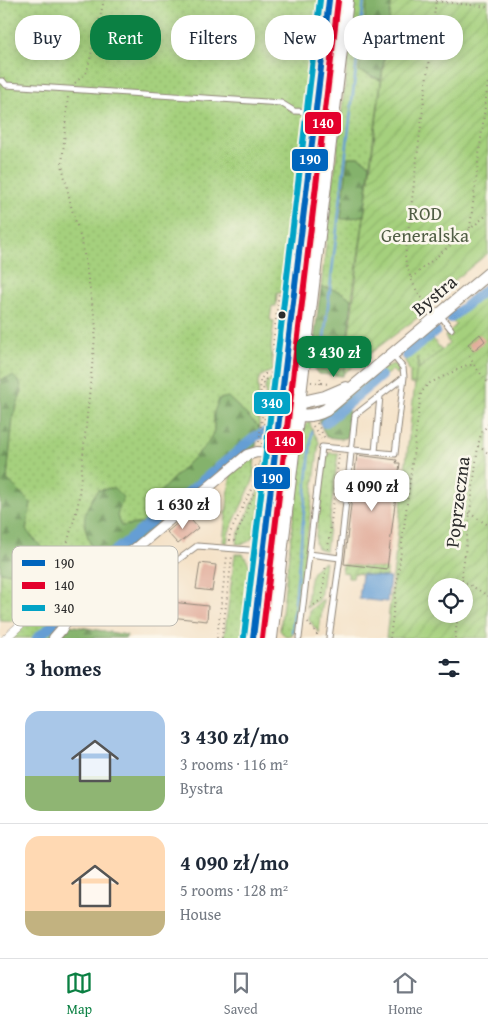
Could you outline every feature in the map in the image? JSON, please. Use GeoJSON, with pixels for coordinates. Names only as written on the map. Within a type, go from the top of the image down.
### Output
{"type":"FeatureCollection","features":[{"type":"Feature","properties":{"kind":"main road"},"geometry":{"type":"LineString","coordinates":[[253,638],[264,551],[265,452],[281,407],[329,0]]}},
{"type":"Feature","properties":{"kind":"main road"},"geometry":{"type":"LineString","coordinates":[[270,638],[297,409],[303,380],[346,0]]}},
{"type":"Feature","properties":{"kind":"street","name":"Bystra"},"geometry":{"type":"LineString","coordinates":[[358,382],[318,393],[297,409],[310,416],[323,412],[488,274]]}},
{"type":"Feature","properties":{"kind":"street"},"geometry":{"type":"LineString","coordinates":[[303,380],[302,386],[306,391],[318,393]]}},
{"type":"Feature","properties":{"kind":"street"},"geometry":{"type":"LineString","coordinates":[[281,407],[297,409]]}},
{"type":"Feature","properties":{"kind":"street"},"geometry":{"type":"LineString","coordinates":[[127,546],[247,455],[265,452]]}},
{"type":"Feature","properties":{"kind":"street"},"geometry":{"type":"LineString","coordinates":[[6,638],[19,626]]}},
{"type":"Feature","properties":{"kind":"street"},"geometry":{"type":"LineString","coordinates":[[54,638],[62,630],[63,626]]}},
{"type":"Feature","properties":{"kind":"lane"},"geometry":{"type":"LineString","coordinates":[[0,81],[3,81],[6,85],[281,102],[294,111],[316,112]]}},
{"type":"Feature","properties":{"kind":"lane"},"geometry":{"type":"LineString","coordinates":[[426,304],[451,329]]}},
{"type":"Feature","properties":{"kind":"lane"},"geometry":{"type":"LineString","coordinates":[[299,638],[322,447],[395,454],[404,368],[392,354]]}},
{"type":"Feature","properties":{"kind":"lane"},"geometry":{"type":"LineString","coordinates":[[329,638],[340,558],[355,415],[404,377]]}},
{"type":"Feature","properties":{"kind":"lane"},"geometry":{"type":"LineString","coordinates":[[375,452],[380,396]]}},
{"type":"Feature","properties":{"kind":"lane"},"geometry":{"type":"LineString","coordinates":[[178,560],[197,546],[264,551]]}},
{"type":"Feature","properties":{"kind":"lane"},"geometry":{"type":"LineString","coordinates":[[309,554],[340,558]]}},
{"type":"Feature","properties":{"kind":"path"},"geometry":{"type":"LineString","coordinates":[[66,546],[78,505],[96,327],[82,242],[72,210],[62,165],[68,89],[87,72],[104,0]]}},
{"type":"Feature","properties":{"kind":"path"},"geometry":{"type":"LineString","coordinates":[[426,304],[414,289],[407,268],[406,246],[436,0],[488,7]]}},
{"type":"Feature","properties":{"kind":"path"},"geometry":{"type":"LineString","coordinates":[[470,228],[488,82]]}},
{"type":"Feature","properties":{"kind":"path"},"geometry":{"type":"LineString","coordinates":[[411,278],[488,214]]}},
{"type":"Feature","properties":{"kind":"path"},"geometry":{"type":"LineString","coordinates":[[275,358],[273,345],[279,293]]}},
{"type":"Feature","properties":{"kind":"path"},"geometry":{"type":"LineString","coordinates":[[470,356],[474,365],[488,383]]}},
{"type":"Feature","properties":{"kind":"path"},"geometry":{"type":"LineString","coordinates":[[390,638],[421,393],[428,384],[467,365],[474,365]]}},
{"type":"Feature","properties":{"kind":"path"},"geometry":{"type":"LineString","coordinates":[[263,426],[260,380],[265,374],[274,374],[274,370]]}},
{"type":"Feature","properties":{"kind":"path"},"geometry":{"type":"LineString","coordinates":[[318,393],[322,376]]}},
{"type":"Feature","properties":{"kind":"path"},"geometry":{"type":"LineString","coordinates":[[216,638],[231,548],[256,488],[265,452],[261,440],[264,381],[269,377],[275,377]]}},
{"type":"Feature","properties":{"kind":"path"},"geometry":{"type":"LineString","coordinates":[[303,380],[333,383]]}},
{"type":"Feature","properties":{"kind":"path"},"geometry":{"type":"LineString","coordinates":[[315,382],[318,393]]}},
{"type":"Feature","properties":{"kind":"path"},"geometry":{"type":"LineString","coordinates":[[308,610],[322,599],[341,441],[325,439],[316,419]]}},
{"type":"Feature","properties":{"kind":"path"},"geometry":{"type":"LineString","coordinates":[[311,422],[321,440],[322,447]]}},
{"type":"Feature","properties":{"kind":"path","name":"Poprzeczna"},"geometry":{"type":"LineString","coordinates":[[462,578],[478,446],[481,434],[488,424]]}},
{"type":"Feature","properties":{"kind":"path"},"geometry":{"type":"LineString","coordinates":[[478,446],[488,453]]}},
{"type":"Feature","properties":{"kind":"path"},"geometry":{"type":"LineString","coordinates":[[222,638],[231,548],[230,534],[253,486],[265,452]]}},
{"type":"Feature","properties":{"kind":"path"},"geometry":{"type":"LineString","coordinates":[[470,513],[488,525]]}},
{"type":"Feature","properties":{"kind":"path"},"geometry":{"type":"LineString","coordinates":[[473,587],[488,596]]}},
{"type":"Feature","properties":{"kind":"path"},"geometry":{"type":"LineString","coordinates":[[307,620],[317,634],[317,638]]}},
{"type":"Feature","properties":{"kind":"path"},"geometry":{"type":"LineString","coordinates":[[455,638],[457,623]]}},
{"type":"Feature","properties":{"kind":"green space"},"geometry":{"type":"Polygon","coordinates":[[[0,0],[321,0],[319,15],[265,15],[265,60],[314,60],[289,262],[281,293],[277,293],[276,306],[272,306],[270,320],[274,321],[271,346],[273,370],[261,376],[258,382],[259,427],[228,397],[214,412],[214,431],[208,443],[151,501],[159,513],[145,523],[121,526],[117,516],[84,524],[91,546],[27,546],[26,530],[31,503],[7,479],[13,416],[22,391],[0,380],[0,0]]]}},
{"type":"Feature","properties":{"kind":"green space"},"geometry":{"type":"Polygon","coordinates":[[[335,0],[340,0],[334,50],[334,15],[335,0]]]}},
{"type":"Feature","properties":{"kind":"green space"},"geometry":{"type":"Polygon","coordinates":[[[355,0],[368,0],[369,15],[353,15],[355,0]]]}},
{"type":"Feature","properties":{"kind":"green space"},"geometry":{"type":"Polygon","coordinates":[[[367,0],[392,0],[390,15],[365,15],[367,0]]]}},
{"type":"Feature","properties":{"kind":"green space","name":"ROD Generalska"},"geometry":{"type":"Polygon","coordinates":[[[392,0],[488,0],[488,253],[426,304],[425,312],[344,373],[384,60],[463,60],[463,15],[390,15],[392,0]]]}},
{"type":"Feature","properties":{"kind":"green space"},"geometry":{"type":"Polygon","coordinates":[[[328,60],[333,60],[296,368],[291,367],[328,60]]]}},
{"type":"Feature","properties":{"kind":"green space"},"geometry":{"type":"Polygon","coordinates":[[[348,60],[370,60],[371,77],[381,80],[370,164],[358,157],[348,157],[341,218],[348,219],[364,215],[352,300],[338,291],[321,287],[348,60]]]}},
{"type":"Feature","properties":{"kind":"green space"},"geometry":{"type":"Polygon","coordinates":[[[360,60],[384,60],[381,80],[359,71],[360,60]]]}},
{"type":"Feature","properties":{"kind":"green space"},"geometry":{"type":"Polygon","coordinates":[[[348,157],[358,157],[370,164],[364,215],[341,219],[348,157]]]}},
{"type":"Feature","properties":{"kind":"green space"},"geometry":{"type":"Polygon","coordinates":[[[321,287],[338,291],[352,300],[343,376],[318,374],[315,370],[320,350],[318,350],[318,341],[314,341],[321,287]]]}},
{"type":"Feature","properties":{"kind":"green space"},"geometry":{"type":"Polygon","coordinates":[[[488,292],[488,638],[386,638],[418,357],[419,369],[449,344],[445,336],[456,325],[452,321],[488,292]]]}},
{"type":"Feature","properties":{"kind":"green space"},"geometry":{"type":"Polygon","coordinates":[[[429,334],[442,350],[418,369],[418,363],[415,384],[410,384],[410,372],[403,356],[429,334]]]}},
{"type":"Feature","properties":{"kind":"green space"},"geometry":{"type":"Polygon","coordinates":[[[394,364],[399,370],[397,375],[392,370],[346,408],[341,402],[374,375],[394,364]]]}},
{"type":"Feature","properties":{"kind":"green space"},"geometry":{"type":"Polygon","coordinates":[[[13,376],[20,383],[22,391],[13,416],[7,479],[31,503],[26,530],[40,546],[12,546],[12,573],[0,572],[0,380],[13,376]]]}},
{"type":"Feature","properties":{"kind":"green space"},"geometry":{"type":"Polygon","coordinates":[[[275,380],[270,423],[268,423],[265,387],[267,381],[275,380]]]}},
{"type":"Feature","properties":{"kind":"green space"},"geometry":{"type":"Polygon","coordinates":[[[228,397],[259,427],[256,447],[243,453],[132,546],[91,546],[85,527],[85,514],[98,490],[114,488],[123,497],[117,516],[121,526],[145,523],[158,513],[151,501],[208,443],[214,431],[214,412],[219,399],[228,397]]]}},
{"type":"Feature","properties":{"kind":"green space"},"geometry":{"type":"Polygon","coordinates":[[[341,402],[350,413],[347,438],[326,437],[319,417],[341,402]]]}},
{"type":"Feature","properties":{"kind":"green space"},"geometry":{"type":"Polygon","coordinates":[[[289,420],[263,638],[259,638],[284,428],[289,420]]]}},
{"type":"Feature","properties":{"kind":"green space"},"geometry":{"type":"Polygon","coordinates":[[[310,421],[310,425],[319,442],[296,630],[288,636],[280,630],[304,428],[310,421]]]}},
{"type":"Feature","properties":{"kind":"green space"},"geometry":{"type":"Polygon","coordinates":[[[329,453],[338,453],[326,551],[317,548],[315,542],[325,459],[329,453]]]}},
{"type":"Feature","properties":{"kind":"green space"},"geometry":{"type":"Polygon","coordinates":[[[255,456],[253,481],[229,532],[227,543],[223,542],[231,471],[255,456]]]}},
{"type":"Feature","properties":{"kind":"green space"},"geometry":{"type":"Polygon","coordinates":[[[264,460],[255,532],[248,542],[236,544],[238,535],[259,489],[264,460]]]}},
{"type":"Feature","properties":{"kind":"green space"},"geometry":{"type":"Polygon","coordinates":[[[235,554],[243,554],[252,569],[244,638],[224,638],[235,554]]]}},
{"type":"Feature","properties":{"kind":"green space"},"geometry":{"type":"Polygon","coordinates":[[[325,562],[320,598],[307,608],[311,575],[319,565],[325,562]]]}},
{"type":"Feature","properties":{"kind":"green space"},"geometry":{"type":"Polygon","coordinates":[[[343,564],[387,569],[386,577],[354,573],[353,578],[348,578],[348,573],[342,572],[343,564]]]}},
{"type":"Feature","properties":{"kind":"green space"},"geometry":{"type":"Polygon","coordinates":[[[0,572],[12,573],[12,621],[0,620],[0,572]]]}},
{"type":"Feature","properties":{"kind":"green space"},"geometry":{"type":"Polygon","coordinates":[[[323,599],[319,633],[309,620],[310,610],[323,599]]]}},
{"type":"Feature","properties":{"kind":"green space"},"geometry":{"type":"Polygon","coordinates":[[[20,626],[50,626],[35,638],[10,638],[20,626]]]}},
{"type":"Feature","properties":{"kind":"green space"},"geometry":{"type":"Polygon","coordinates":[[[53,626],[58,626],[48,638],[39,638],[53,626]]]}},
{"type":"Feature","properties":{"kind":"green space"},"geometry":{"type":"Polygon","coordinates":[[[68,626],[127,635],[126,638],[59,638],[68,626]]]}},
{"type":"Feature","properties":{"kind":"water"},"geometry":{"type":"Polygon","coordinates":[[[362,574],[390,578],[387,602],[359,599],[362,574]]]}},
{"type":"Feature","properties":{"kind":"building"},"geometry":{"type":"Polygon","coordinates":[[[480,334],[485,341],[473,351],[468,344],[480,334]]]}},
{"type":"Feature","properties":{"kind":"building"},"geometry":{"type":"Polygon","coordinates":[[[357,455],[397,460],[396,463],[400,463],[387,569],[344,564],[357,455]]]}},
{"type":"Feature","properties":{"kind":"building"},"geometry":{"type":"Polygon","coordinates":[[[187,515],[198,528],[178,544],[167,532],[187,515]]]}},
{"type":"Feature","properties":{"kind":"building"},"geometry":{"type":"Polygon","coordinates":[[[200,563],[216,565],[212,591],[196,589],[200,563]]]}},
{"type":"Feature","properties":{"kind":"building"},"geometry":{"type":"Polygon","coordinates":[[[178,603],[208,606],[207,621],[178,618],[178,603]]]}},
{"type":"Feature","properties":{"kind":"waterway"},"geometry":{"type":"LineString","coordinates":[[323,348],[364,0]]}},
{"type":"Feature","properties":{"kind":"waterway"},"geometry":{"type":"LineString","coordinates":[[451,318],[488,287]]}},
{"type":"Feature","properties":{"kind":"waterway"},"geometry":{"type":"LineString","coordinates":[[406,355],[436,331]]}},
{"type":"Feature","properties":{"kind":"waterway"},"geometry":{"type":"LineString","coordinates":[[325,423],[381,376]]}},
{"type":"Feature","properties":{"kind":"waterway"},"geometry":{"type":"LineString","coordinates":[[121,546],[256,436],[269,431]]}},
{"type":"Feature","properties":{"kind":"waterway"},"geometry":{"type":"LineString","coordinates":[[292,632],[312,432]]}},
{"type":"Feature","properties":{"kind":"waterway"},"geometry":{"type":"LineString","coordinates":[[37,638],[51,626]]}},
{"type":"Feature","properties":{"kind":"transit line","name":"340"},"geometry":{"type":"LineString","coordinates":[[244,637],[320,0]]}},
{"type":"Feature","properties":{"kind":"transit line","name":"190"},"geometry":{"type":"LineString","coordinates":[[253,638],[329,0]]}},
{"type":"Feature","properties":{"kind":"transit line","name":"140"},"geometry":{"type":"LineString","coordinates":[[262,638],[338,1]]}}]}
